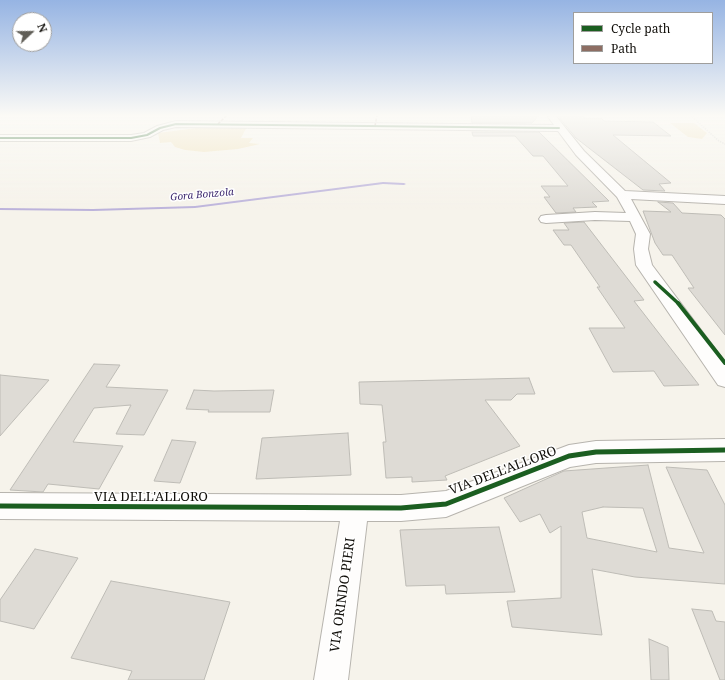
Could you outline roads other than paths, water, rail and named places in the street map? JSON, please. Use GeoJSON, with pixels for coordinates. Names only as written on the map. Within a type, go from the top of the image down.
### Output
{"type":"FeatureCollection","features":[{"type":"Feature","properties":{"kind":"street"},"geometry":{"type":"LineString","coordinates":[[575,147],[622,195],[643,234],[641,249],[644,265],[725,379]]}},
{"type":"Feature","properties":{"kind":"street"},"geometry":{"type":"LineString","coordinates":[[622,195],[725,200]]}},
{"type":"Feature","properties":{"kind":"street"},"geometry":{"type":"LineString","coordinates":[[546,218],[595,216],[635,217]]}},
{"type":"Feature","properties":{"kind":"street","name":"VIA DELL'ALLORO"},"geometry":{"type":"LineString","coordinates":[[0,506],[355,509],[401,508],[446,504],[569,456],[596,452],[725,450]]}},
{"type":"Feature","properties":{"kind":"street","name":"VIA ORINDO PIERI"},"geometry":{"type":"LineString","coordinates":[[331,680],[355,509]]}},
{"type":"Feature","properties":{"kind":"waterway","name":"Gora Bonzola"},"geometry":{"type":"LineString","coordinates":[[0,209],[93,210],[195,207],[383,183],[404,184]]}}]}
